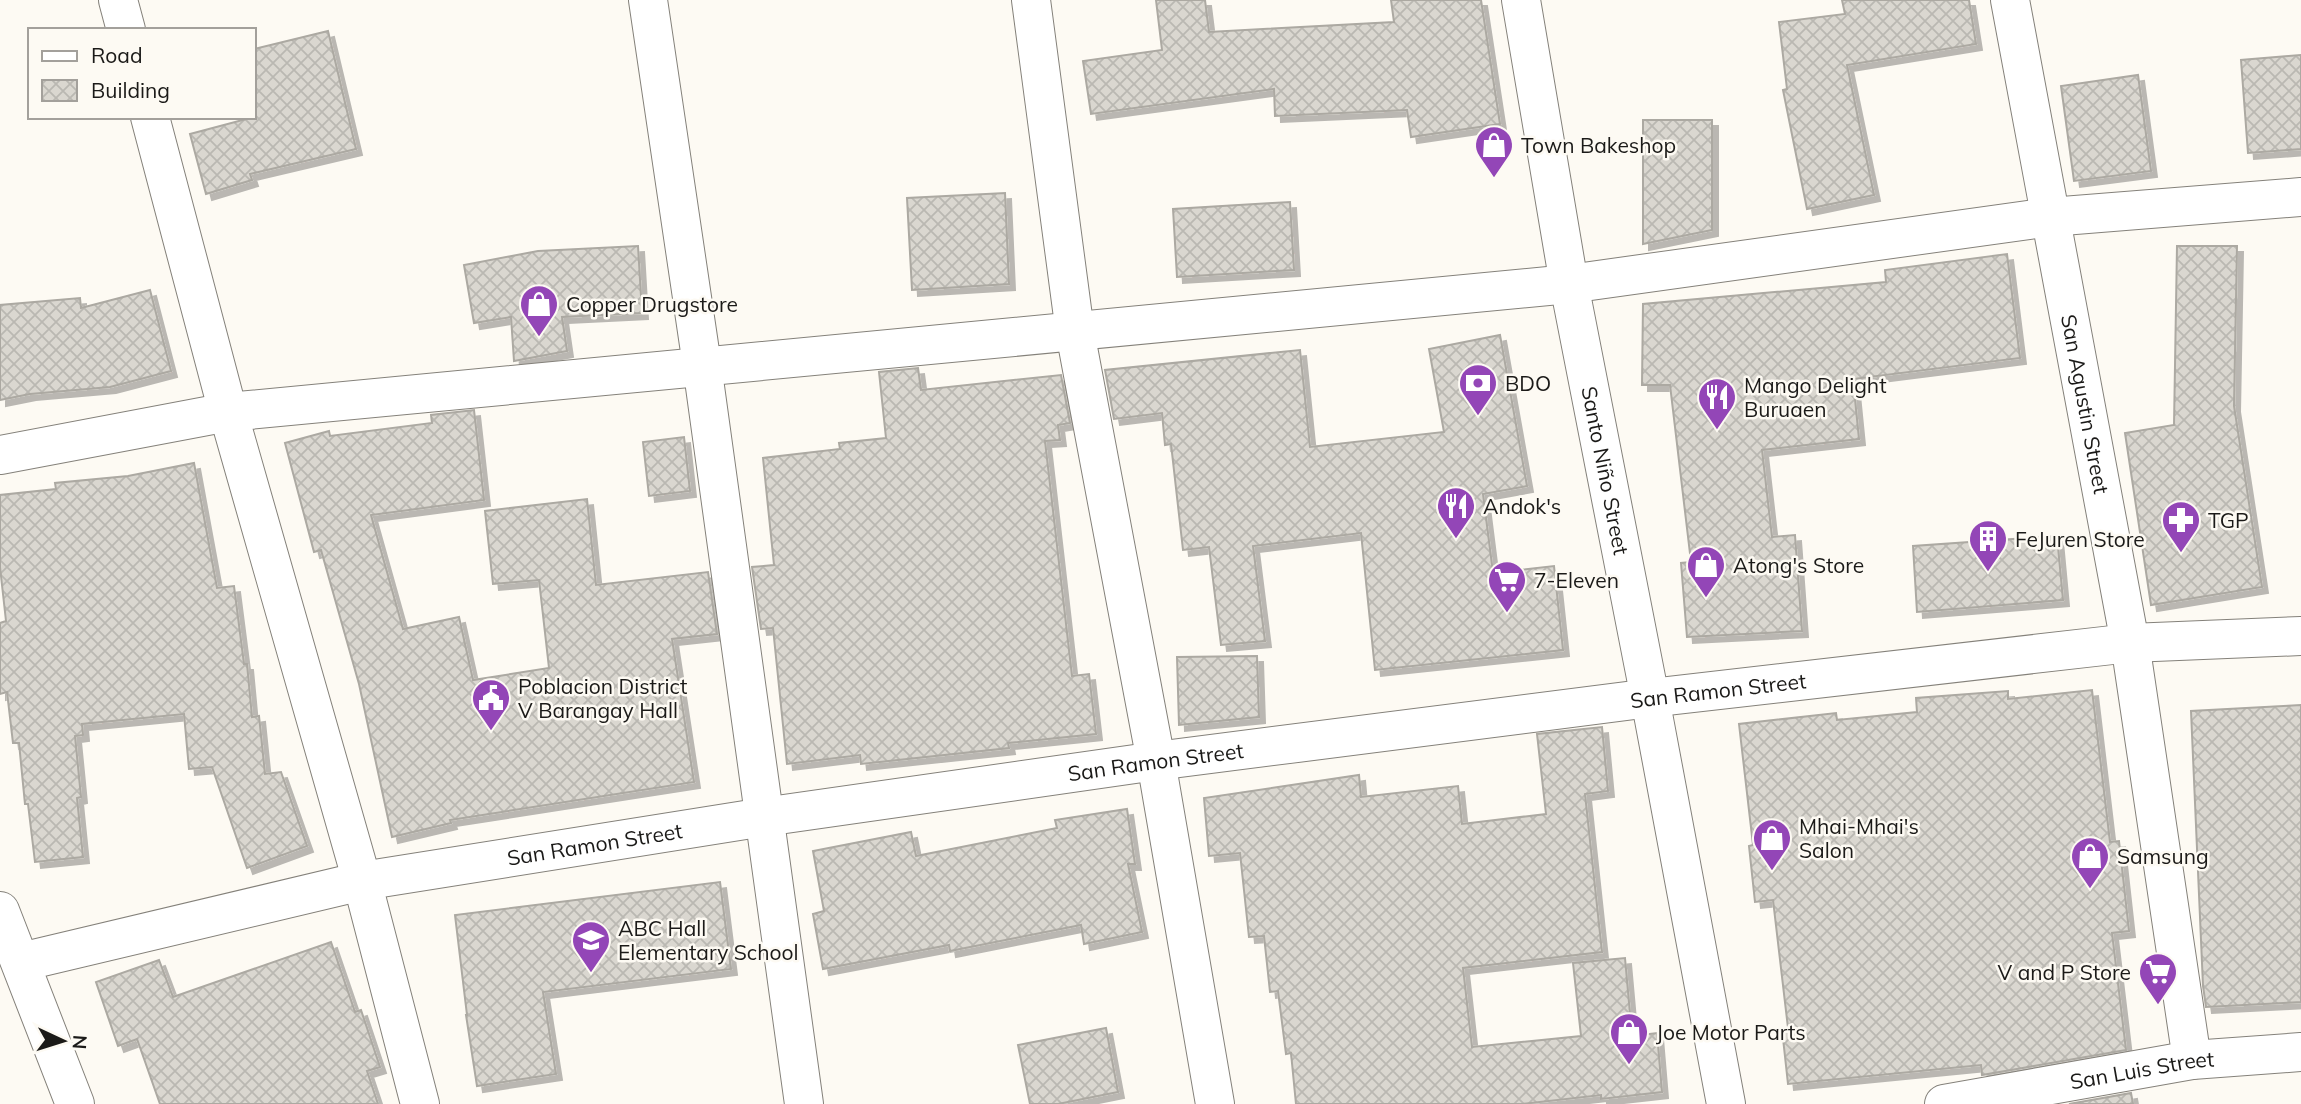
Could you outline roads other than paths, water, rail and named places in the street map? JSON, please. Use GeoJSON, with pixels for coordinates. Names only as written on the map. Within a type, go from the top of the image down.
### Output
{"type":"FeatureCollection","features":[{"type":"Feature","properties":{"kind":"street"},"geometry":{"type":"LineString","coordinates":[[118,0],[125,28]]}},
{"type":"Feature","properties":{"kind":"street"},"geometry":{"type":"LineString","coordinates":[[648,0],[702,365],[804,1104]]}},
{"type":"Feature","properties":{"kind":"street"},"geometry":{"type":"LineString","coordinates":[[1031,0],[1074,332],[1156,761],[1215,1104]]}},
{"type":"Feature","properties":{"kind":"street","name":"Santo Niño Street"},"geometry":{"type":"LineString","coordinates":[[1521,0],[1569,284],[1726,1104]]}},
{"type":"Feature","properties":{"kind":"street","name":"San Agustin Street"},"geometry":{"type":"LineString","coordinates":[[2010,0],[2130,643],[2192,1060]]}},
{"type":"Feature","properties":{"kind":"street"},"geometry":{"type":"LineString","coordinates":[[150,119],[228,412],[362,881],[420,1104]]}},
{"type":"Feature","properties":{"kind":"street"},"geometry":{"type":"LineString","coordinates":[[0,455],[228,412],[1569,284],[2050,217],[2301,197]]}},
{"type":"Feature","properties":{"kind":"street","name":"San Ramon Street"},"geometry":{"type":"LineString","coordinates":[[20,962],[362,881],[764,817],[1156,761],[1650,698],[2130,643],[2301,636]]}},
{"type":"Feature","properties":{"kind":"street"},"geometry":{"type":"LineString","coordinates":[[0,911],[75,1104]]}},
{"type":"Feature","properties":{"kind":"street","name":"San Luis Street"},"geometry":{"type":"LineString","coordinates":[[1944,1104],[2192,1060],[2301,1052]]}},
{"type":"Feature","properties":{"kind":"place","name":"Town Bakeshop"},"geometry":{"type":"Point","coordinates":[1494,179]}},
{"type":"Feature","properties":{"kind":"place","name":"Copper Drugstore"},"geometry":{"type":"Point","coordinates":[539,338]}},
{"type":"Feature","properties":{"kind":"place","name":"BDO"},"geometry":{"type":"Point","coordinates":[1478,417]}},
{"type":"Feature","properties":{"kind":"place","name":"Mango Delight Buruaen"},"geometry":{"type":"Point","coordinates":[1717,431]}},
{"type":"Feature","properties":{"kind":"place","name":"Andok's"},"geometry":{"type":"Point","coordinates":[1456,540]}},
{"type":"Feature","properties":{"kind":"place","name":"TGP"},"geometry":{"type":"Point","coordinates":[2181,554]}},
{"type":"Feature","properties":{"kind":"place","name":"FeJuren Store"},"geometry":{"type":"Point","coordinates":[1988,573]}},
{"type":"Feature","properties":{"kind":"place","name":"Atong's Store"},"geometry":{"type":"Point","coordinates":[1706,599]}},
{"type":"Feature","properties":{"kind":"place","name":"7-Eleven"},"geometry":{"type":"Point","coordinates":[1507,614]}},
{"type":"Feature","properties":{"kind":"place","name":"Poblacion District V Barangay Hall"},"geometry":{"type":"Point","coordinates":[491,732]}},
{"type":"Feature","properties":{"kind":"place","name":"Mhai-Mhai's Salon"},"geometry":{"type":"Point","coordinates":[1772,872]}},
{"type":"Feature","properties":{"kind":"place","name":"Samsung"},"geometry":{"type":"Point","coordinates":[2090,890]}},
{"type":"Feature","properties":{"kind":"place","name":"ABC Hall Elementary School"},"geometry":{"type":"Point","coordinates":[591,974]}},
{"type":"Feature","properties":{"kind":"place","name":"V and P Store"},"geometry":{"type":"Point","coordinates":[2158,1006]}},
{"type":"Feature","properties":{"kind":"place","name":"Joe Motor Parts"},"geometry":{"type":"Point","coordinates":[1629,1066]}}]}
